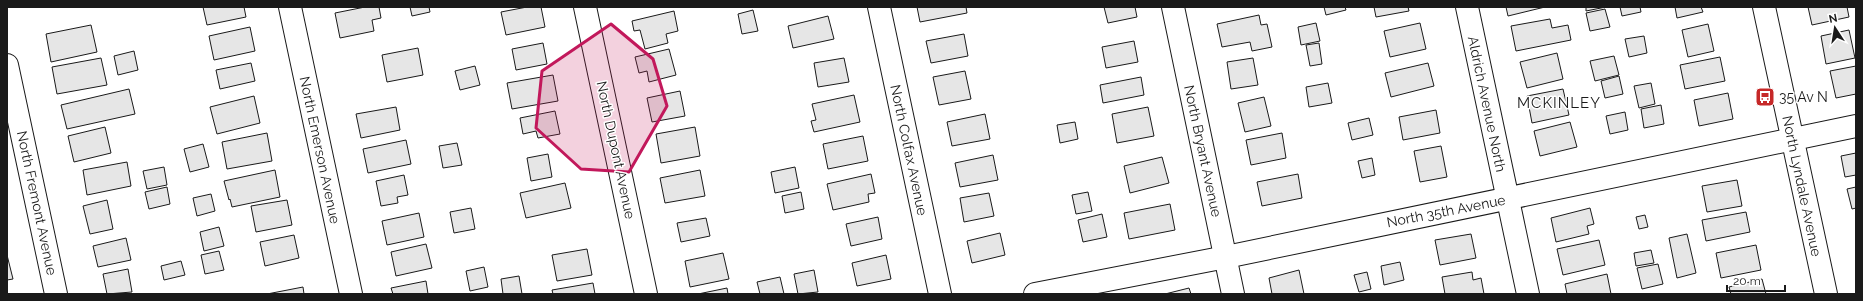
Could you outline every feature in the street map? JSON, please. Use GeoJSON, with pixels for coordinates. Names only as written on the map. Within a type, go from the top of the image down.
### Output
{"type":"FeatureCollection","features":[{"type":"Feature","properties":{"kind":"street","name":"North Emerson Avenue"},"geometry":{"type":"LineString","coordinates":[[290,7],[351,294]]}},
{"type":"Feature","properties":{"kind":"street","name":"North Dupont Avenue"},"geometry":{"type":"LineString","coordinates":[[585,7],[646,294]]}},
{"type":"Feature","properties":{"kind":"street","name":"North Colfax Avenue"},"geometry":{"type":"LineString","coordinates":[[879,7],[940,294]]}},
{"type":"Feature","properties":{"kind":"street","name":"North Bryant Avenue"},"geometry":{"type":"LineString","coordinates":[[1173,7],[1234,294]]}},
{"type":"Feature","properties":{"kind":"street","name":"Aldrich Avenue North"},"geometry":{"type":"LineString","coordinates":[[1467,7],[1528,294]]}},
{"type":"Feature","properties":{"kind":"street","name":"North Lyndale Avenue"},"geometry":{"type":"LineString","coordinates":[[1764,7],[1826,294]]}},
{"type":"Feature","properties":{"kind":"street","name":"North Fremont Avenue"},"geometry":{"type":"LineString","coordinates":[[7,65],[56,294]]}},
{"type":"Feature","properties":{"kind":"street","name":"North 35th Avenue"},"geometry":{"type":"LineString","coordinates":[[1035,294],[1226,257],[1856,126]]}},
{"type":"Feature","properties":{"kind":"highlighted area"},"geometry":{"type":"Polygon","coordinates":[[[611,24],[653,59],[667,106],[629,172],[581,169],[536,128],[542,71],[611,24]]]}},
{"type":"Feature","properties":{"kind":"building"},"geometry":{"type":"Polygon","coordinates":[[[203,7],[244,7],[246,17],[207,25],[203,7]]]}},
{"type":"Feature","properties":{"kind":"building"},"geometry":{"type":"Polygon","coordinates":[[[365,7],[379,7],[381,18],[372,20],[374,31],[340,38],[335,13],[365,7]]]}},
{"type":"Feature","properties":{"kind":"building"},"geometry":{"type":"Polygon","coordinates":[[[410,7],[429,7],[430,12],[412,16],[410,7]]]}},
{"type":"Feature","properties":{"kind":"building"},"geometry":{"type":"Polygon","coordinates":[[[527,7],[541,7],[545,27],[506,35],[501,12],[527,7]]]}},
{"type":"Feature","properties":{"kind":"building"},"geometry":{"type":"Polygon","coordinates":[[[917,7],[966,7],[967,13],[920,22],[917,7]]]}},
{"type":"Feature","properties":{"kind":"building"},"geometry":{"type":"Polygon","coordinates":[[[1104,7],[1135,7],[1137,17],[1108,23],[1104,7]]]}},
{"type":"Feature","properties":{"kind":"building"},"geometry":{"type":"Polygon","coordinates":[[[1324,7],[1345,7],[1346,10],[1326,15],[1324,7]]]}},
{"type":"Feature","properties":{"kind":"building"},"geometry":{"type":"Polygon","coordinates":[[[1374,7],[1408,7],[1409,11],[1376,17],[1374,7]]]}},
{"type":"Feature","properties":{"kind":"building"},"geometry":{"type":"Polygon","coordinates":[[[1506,7],[1545,7],[1508,16],[1506,7]]]}},
{"type":"Feature","properties":{"kind":"building"},"geometry":{"type":"Polygon","coordinates":[[[1586,7],[1606,7],[1586,11],[1586,7]]]}},
{"type":"Feature","properties":{"kind":"building"},"geometry":{"type":"Polygon","coordinates":[[[1620,7],[1640,7],[1641,12],[1622,16],[1620,7]]]}},
{"type":"Feature","properties":{"kind":"building"},"geometry":{"type":"Polygon","coordinates":[[[1675,7],[1701,7],[1703,12],[1677,18],[1675,7]]]}},
{"type":"Feature","properties":{"kind":"building"},"geometry":{"type":"Polygon","coordinates":[[[1808,7],[1847,7],[1849,17],[1812,25],[1808,7]]]}},
{"type":"Feature","properties":{"kind":"building"},"geometry":{"type":"Polygon","coordinates":[[[1605,9],[1610,27],[1590,31],[1586,13],[1605,9]]]}},
{"type":"Feature","properties":{"kind":"building"},"geometry":{"type":"Polygon","coordinates":[[[753,10],[758,31],[742,34],[738,14],[753,10]]]}},
{"type":"Feature","properties":{"kind":"building"},"geometry":{"type":"Polygon","coordinates":[[[674,11],[678,31],[666,34],[668,43],[645,49],[640,30],[634,31],[632,21],[674,11]]]}},
{"type":"Feature","properties":{"kind":"building"},"geometry":{"type":"Polygon","coordinates":[[[1259,15],[1261,25],[1267,24],[1272,47],[1252,51],[1250,42],[1222,47],[1217,24],[1259,15]]]}},
{"type":"Feature","properties":{"kind":"building"},"geometry":{"type":"Polygon","coordinates":[[[828,16],[834,39],[793,48],[788,26],[828,16]]]}},
{"type":"Feature","properties":{"kind":"building"},"geometry":{"type":"Polygon","coordinates":[[[1550,19],[1552,28],[1568,25],[1571,40],[1516,51],[1511,26],[1550,19]]]}},
{"type":"Feature","properties":{"kind":"building"},"geometry":{"type":"Polygon","coordinates":[[[1316,23],[1320,41],[1301,45],[1298,27],[1316,23]]]}},
{"type":"Feature","properties":{"kind":"building"},"geometry":{"type":"Polygon","coordinates":[[[1420,23],[1426,49],[1390,57],[1384,31],[1420,23]]]}},
{"type":"Feature","properties":{"kind":"building"},"geometry":{"type":"Polygon","coordinates":[[[1708,24],[1714,51],[1688,57],[1682,30],[1708,24]]]}},
{"type":"Feature","properties":{"kind":"building"},"geometry":{"type":"Polygon","coordinates":[[[91,25],[97,52],[51,62],[46,34],[91,25]]]}},
{"type":"Feature","properties":{"kind":"building"},"geometry":{"type":"Polygon","coordinates":[[[250,27],[255,51],[214,60],[209,36],[250,27]]]}},
{"type":"Feature","properties":{"kind":"building"},"geometry":{"type":"Polygon","coordinates":[[[1849,30],[1855,58],[1826,64],[1821,36],[1849,30]]]}},
{"type":"Feature","properties":{"kind":"building"},"geometry":{"type":"Polygon","coordinates":[[[964,34],[968,56],[931,63],[926,41],[964,34]]]}},
{"type":"Feature","properties":{"kind":"building"},"geometry":{"type":"Polygon","coordinates":[[[1644,36],[1647,53],[1629,57],[1625,39],[1644,36]]]}},
{"type":"Feature","properties":{"kind":"building"},"geometry":{"type":"Polygon","coordinates":[[[1134,41],[1138,62],[1106,68],[1102,47],[1134,41]]]}},
{"type":"Feature","properties":{"kind":"building"},"geometry":{"type":"Polygon","coordinates":[[[543,43],[547,64],[516,70],[512,49],[543,43]]]}},
{"type":"Feature","properties":{"kind":"building"},"geometry":{"type":"Polygon","coordinates":[[[1319,43],[1322,64],[1310,66],[1306,45],[1319,43]]]}},
{"type":"Feature","properties":{"kind":"building"},"geometry":{"type":"Polygon","coordinates":[[[418,48],[423,75],[387,82],[382,55],[418,48]]]}},
{"type":"Feature","properties":{"kind":"building"},"geometry":{"type":"Polygon","coordinates":[[[669,49],[676,75],[649,82],[647,71],[639,73],[635,57],[669,49]]]}},
{"type":"Feature","properties":{"kind":"building"},"geometry":{"type":"Polygon","coordinates":[[[134,51],[138,70],[118,75],[114,56],[134,51]]]}},
{"type":"Feature","properties":{"kind":"building"},"geometry":{"type":"Polygon","coordinates":[[[1557,53],[1563,79],[1527,88],[1520,62],[1557,53]]]}},
{"type":"Feature","properties":{"kind":"building"},"geometry":{"type":"Polygon","coordinates":[[[1614,56],[1619,75],[1595,81],[1590,61],[1614,56]]]}},
{"type":"Feature","properties":{"kind":"building"},"geometry":{"type":"Polygon","coordinates":[[[1720,57],[1725,81],[1685,89],[1680,65],[1720,57]]]}},
{"type":"Feature","properties":{"kind":"building"},"geometry":{"type":"Polygon","coordinates":[[[101,58],[107,85],[57,94],[52,67],[101,58]]]}},
{"type":"Feature","properties":{"kind":"building"},"geometry":{"type":"Polygon","coordinates":[[[844,58],[849,82],[818,87],[814,63],[844,58]]]}},
{"type":"Feature","properties":{"kind":"building"},"geometry":{"type":"Polygon","coordinates":[[[1253,58],[1258,85],[1231,89],[1227,62],[1253,58]]]}},
{"type":"Feature","properties":{"kind":"building"},"geometry":{"type":"Polygon","coordinates":[[[251,63],[255,81],[220,89],[216,70],[251,63]]]}},
{"type":"Feature","properties":{"kind":"building"},"geometry":{"type":"Polygon","coordinates":[[[1428,63],[1434,86],[1391,97],[1385,73],[1428,63]]]}},
{"type":"Feature","properties":{"kind":"building"},"geometry":{"type":"Polygon","coordinates":[[[475,66],[480,85],[460,90],[455,71],[475,66]]]}},
{"type":"Feature","properties":{"kind":"building"},"geometry":{"type":"Polygon","coordinates":[[[1856,66],[1856,94],[1836,98],[1830,71],[1856,66]]]}},
{"type":"Feature","properties":{"kind":"building"},"geometry":{"type":"Polygon","coordinates":[[[965,71],[971,99],[939,105],[933,77],[965,71]]]}},
{"type":"Feature","properties":{"kind":"building"},"geometry":{"type":"Polygon","coordinates":[[[553,75],[558,101],[512,109],[507,83],[553,75]]]}},
{"type":"Feature","properties":{"kind":"building"},"geometry":{"type":"Polygon","coordinates":[[[1619,76],[1623,94],[1605,98],[1601,81],[1619,76]]]}},
{"type":"Feature","properties":{"kind":"building"},"geometry":{"type":"Polygon","coordinates":[[[1141,77],[1144,95],[1103,103],[1100,85],[1141,77]]]}},
{"type":"Feature","properties":{"kind":"building"},"geometry":{"type":"Polygon","coordinates":[[[1328,83],[1332,103],[1309,107],[1306,87],[1328,83]]]}},
{"type":"Feature","properties":{"kind":"building"},"geometry":{"type":"Polygon","coordinates":[[[1651,83],[1655,104],[1639,108],[1634,86],[1651,83]]]}},
{"type":"Feature","properties":{"kind":"building"},"geometry":{"type":"Polygon","coordinates":[[[129,89],[135,114],[67,129],[61,105],[129,89]]]}},
{"type":"Feature","properties":{"kind":"building"},"geometry":{"type":"Polygon","coordinates":[[[1563,89],[1569,115],[1532,123],[1527,96],[1563,89]]]}},
{"type":"Feature","properties":{"kind":"building"},"geometry":{"type":"Polygon","coordinates":[[[680,91],[685,116],[652,122],[647,98],[680,91]]]}},
{"type":"Feature","properties":{"kind":"building"},"geometry":{"type":"Polygon","coordinates":[[[1728,93],[1733,119],[1699,126],[1694,100],[1728,93]]]}},
{"type":"Feature","properties":{"kind":"building"},"geometry":{"type":"Polygon","coordinates":[[[854,95],[860,122],[814,132],[811,121],[816,120],[812,104],[854,95]]]}},
{"type":"Feature","properties":{"kind":"building"},"geometry":{"type":"Polygon","coordinates":[[[254,96],[260,123],[217,134],[210,107],[254,96]]]}},
{"type":"Feature","properties":{"kind":"building"},"geometry":{"type":"Polygon","coordinates":[[[1264,97],[1271,126],[1245,132],[1238,103],[1264,97]]]}},
{"type":"Feature","properties":{"kind":"building"},"geometry":{"type":"Polygon","coordinates":[[[1661,105],[1664,124],[1644,128],[1641,109],[1661,105]]]}},
{"type":"Feature","properties":{"kind":"building"},"geometry":{"type":"Polygon","coordinates":[[[396,107],[400,130],[361,138],[356,114],[396,107]]]}},
{"type":"Feature","properties":{"kind":"building"},"geometry":{"type":"Polygon","coordinates":[[[1148,107],[1154,136],[1117,143],[1112,114],[1148,107]]]}},
{"type":"Feature","properties":{"kind":"building"},"geometry":{"type":"Polygon","coordinates":[[[1436,110],[1440,133],[1403,140],[1399,117],[1436,110]]]}},
{"type":"Feature","properties":{"kind":"building"},"geometry":{"type":"Polygon","coordinates":[[[555,111],[560,134],[538,138],[536,131],[523,134],[520,118],[555,111]]]}},
{"type":"Feature","properties":{"kind":"building"},"geometry":{"type":"Polygon","coordinates":[[[1625,112],[1628,130],[1610,134],[1606,116],[1625,112]]]}},
{"type":"Feature","properties":{"kind":"building"},"geometry":{"type":"Polygon","coordinates":[[[985,114],[990,139],[952,146],[947,122],[985,114]]]}},
{"type":"Feature","properties":{"kind":"building"},"geometry":{"type":"Polygon","coordinates":[[[1369,118],[1373,135],[1352,140],[1348,123],[1369,118]]]}},
{"type":"Feature","properties":{"kind":"building"},"geometry":{"type":"Polygon","coordinates":[[[1075,122],[1078,139],[1060,143],[1057,125],[1075,122]]]}},
{"type":"Feature","properties":{"kind":"building"},"geometry":{"type":"Polygon","coordinates":[[[1570,122],[1577,147],[1540,156],[1534,131],[1570,122]]]}},
{"type":"Feature","properties":{"kind":"building"},"geometry":{"type":"Polygon","coordinates":[[[105,127],[111,153],[74,162],[68,136],[105,127]]]}},
{"type":"Feature","properties":{"kind":"building"},"geometry":{"type":"Polygon","coordinates":[[[695,127],[700,156],[661,163],[656,134],[695,127]]]}},
{"type":"Feature","properties":{"kind":"building"},"geometry":{"type":"Polygon","coordinates":[[[267,133],[272,161],[227,169],[222,142],[267,133]]]}},
{"type":"Feature","properties":{"kind":"building"},"geometry":{"type":"Polygon","coordinates":[[[1282,133],[1286,158],[1251,165],[1246,140],[1282,133]]]}},
{"type":"Feature","properties":{"kind":"building"},"geometry":{"type":"Polygon","coordinates":[[[863,136],[868,161],[828,169],[823,144],[863,136]]]}},
{"type":"Feature","properties":{"kind":"building"},"geometry":{"type":"Polygon","coordinates":[[[406,140],[411,164],[368,173],[363,149],[406,140]]]}},
{"type":"Feature","properties":{"kind":"building"},"geometry":{"type":"Polygon","coordinates":[[[457,143],[462,165],[443,168],[439,146],[457,143]]]}},
{"type":"Feature","properties":{"kind":"building"},"geometry":{"type":"Polygon","coordinates":[[[203,144],[209,167],[190,172],[184,149],[203,144]]]}},
{"type":"Feature","properties":{"kind":"building"},"geometry":{"type":"Polygon","coordinates":[[[1441,146],[1447,177],[1420,182],[1414,151],[1441,146]]]}},
{"type":"Feature","properties":{"kind":"building"},"geometry":{"type":"Polygon","coordinates":[[[1856,153],[1856,175],[1845,177],[1841,156],[1856,153]]]}},
{"type":"Feature","properties":{"kind":"building"},"geometry":{"type":"Polygon","coordinates":[[[548,154],[552,177],[531,181],[527,158],[548,154]]]}},
{"type":"Feature","properties":{"kind":"building"},"geometry":{"type":"Polygon","coordinates":[[[993,155],[998,180],[960,187],[955,163],[993,155]]]}},
{"type":"Feature","properties":{"kind":"building"},"geometry":{"type":"Polygon","coordinates":[[[1162,157],[1169,183],[1130,193],[1124,166],[1162,157]]]}},
{"type":"Feature","properties":{"kind":"building"},"geometry":{"type":"Polygon","coordinates":[[[1372,158],[1375,175],[1362,178],[1358,161],[1372,158]]]}},
{"type":"Feature","properties":{"kind":"building"},"geometry":{"type":"Polygon","coordinates":[[[127,162],[131,186],[87,195],[83,170],[127,162]]]}},
{"type":"Feature","properties":{"kind":"building"},"geometry":{"type":"Polygon","coordinates":[[[164,167],[167,185],[147,189],[143,171],[164,167]]]}},
{"type":"Feature","properties":{"kind":"building"},"geometry":{"type":"Polygon","coordinates":[[[795,167],[799,188],[775,193],[771,172],[795,167]]]}},
{"type":"Feature","properties":{"kind":"building"},"geometry":{"type":"Polygon","coordinates":[[[275,170],[280,197],[232,207],[224,181],[275,170]]]}},
{"type":"Feature","properties":{"kind":"building"},"geometry":{"type":"Polygon","coordinates":[[[700,170],[705,196],[665,203],[660,178],[700,170]]]}},
{"type":"Feature","properties":{"kind":"building"},"geometry":{"type":"Polygon","coordinates":[[[871,174],[875,193],[868,194],[869,202],[833,210],[827,184],[871,174]]]}},
{"type":"Feature","properties":{"kind":"building"},"geometry":{"type":"Polygon","coordinates":[[[1298,174],[1302,198],[1262,206],[1257,182],[1298,174]]]}},
{"type":"Feature","properties":{"kind":"building"},"geometry":{"type":"Polygon","coordinates":[[[404,175],[408,195],[397,197],[398,203],[381,206],[376,181],[404,175]]]}},
{"type":"Feature","properties":{"kind":"building"},"geometry":{"type":"Polygon","coordinates":[[[1737,180],[1742,206],[1707,212],[1702,186],[1737,180]]]}},
{"type":"Feature","properties":{"kind":"building"},"geometry":{"type":"Polygon","coordinates":[[[565,183],[571,208],[526,218],[520,193],[565,183]]]}},
{"type":"Feature","properties":{"kind":"building"},"geometry":{"type":"Polygon","coordinates":[[[167,187],[170,204],[149,209],[145,192],[167,187]]]}},
{"type":"Feature","properties":{"kind":"building"},"geometry":{"type":"Polygon","coordinates":[[[1856,187],[1856,208],[1852,209],[1847,189],[1856,187]]]}},
{"type":"Feature","properties":{"kind":"building"},"geometry":{"type":"Polygon","coordinates":[[[801,192],[804,209],[785,213],[782,196],[801,192]]]}},
{"type":"Feature","properties":{"kind":"building"},"geometry":{"type":"Polygon","coordinates":[[[1088,192],[1092,211],[1076,214],[1072,195],[1088,192]]]}},
{"type":"Feature","properties":{"kind":"building"},"geometry":{"type":"Polygon","coordinates":[[[989,193],[994,216],[964,222],[960,198],[989,193]]]}},
{"type":"Feature","properties":{"kind":"building"},"geometry":{"type":"Polygon","coordinates":[[[211,194],[215,211],[197,216],[193,198],[211,194]]]}},
{"type":"Feature","properties":{"kind":"building"},"geometry":{"type":"Polygon","coordinates":[[[107,200],[113,229],[90,234],[83,206],[107,200]]]}},
{"type":"Feature","properties":{"kind":"building"},"geometry":{"type":"Polygon","coordinates":[[[287,200],[292,225],[256,232],[251,206],[287,200]]]}},
{"type":"Feature","properties":{"kind":"building"},"geometry":{"type":"Polygon","coordinates":[[[1170,204],[1175,230],[1129,239],[1124,213],[1170,204]]]}},
{"type":"Feature","properties":{"kind":"building"},"geometry":{"type":"Polygon","coordinates":[[[471,208],[475,229],[454,233],[450,212],[471,208]]]}},
{"type":"Feature","properties":{"kind":"building"},"geometry":{"type":"Polygon","coordinates":[[[1590,208],[1594,224],[1587,226],[1589,234],[1556,242],[1551,218],[1590,208]]]}},
{"type":"Feature","properties":{"kind":"building"},"geometry":{"type":"Polygon","coordinates":[[[1746,212],[1750,232],[1706,241],[1702,220],[1746,212]]]}},
{"type":"Feature","properties":{"kind":"building"},"geometry":{"type":"Polygon","coordinates":[[[419,213],[424,237],[387,245],[382,221],[419,213]]]}},
{"type":"Feature","properties":{"kind":"building"},"geometry":{"type":"Polygon","coordinates":[[[1102,214],[1107,237],[1083,242],[1078,220],[1102,214]]]}},
{"type":"Feature","properties":{"kind":"building"},"geometry":{"type":"Polygon","coordinates":[[[1645,215],[1648,227],[1639,229],[1636,217],[1645,215]]]}},
{"type":"Feature","properties":{"kind":"building"},"geometry":{"type":"Polygon","coordinates":[[[878,217],[882,239],[851,246],[846,224],[878,217]]]}},
{"type":"Feature","properties":{"kind":"building"},"geometry":{"type":"Polygon","coordinates":[[[706,218],[710,236],[681,242],[677,223],[706,218]]]}},
{"type":"Feature","properties":{"kind":"building"},"geometry":{"type":"Polygon","coordinates":[[[219,227],[224,246],[204,251],[200,232],[219,227]]]}},
{"type":"Feature","properties":{"kind":"building"},"geometry":{"type":"Polygon","coordinates":[[[1000,233],[1005,255],[972,263],[967,241],[1000,233]]]}},
{"type":"Feature","properties":{"kind":"building"},"geometry":{"type":"Polygon","coordinates":[[[1471,234],[1476,258],[1440,265],[1435,240],[1471,234]]]}},
{"type":"Feature","properties":{"kind":"building"},"geometry":{"type":"Polygon","coordinates":[[[1687,234],[1696,273],[1677,278],[1669,238],[1687,234]]]}},
{"type":"Feature","properties":{"kind":"building"},"geometry":{"type":"Polygon","coordinates":[[[294,235],[299,258],[265,266],[260,242],[294,235]]]}},
{"type":"Feature","properties":{"kind":"building"},"geometry":{"type":"Polygon","coordinates":[[[126,238],[131,260],[98,267],[93,246],[126,238]]]}},
{"type":"Feature","properties":{"kind":"building"},"geometry":{"type":"Polygon","coordinates":[[[1599,240],[1605,265],[1563,275],[1557,249],[1599,240]]]}},
{"type":"Feature","properties":{"kind":"building"},"geometry":{"type":"Polygon","coordinates":[[[426,244],[432,268],[396,276],[391,252],[426,244]]]}},
{"type":"Feature","properties":{"kind":"building"},"geometry":{"type":"Polygon","coordinates":[[[1756,245],[1761,270],[1721,278],[1716,253],[1756,245]]]}},
{"type":"Feature","properties":{"kind":"building"},"geometry":{"type":"Polygon","coordinates":[[[587,249],[592,275],[557,281],[552,255],[587,249]]]}},
{"type":"Feature","properties":{"kind":"building"},"geometry":{"type":"Polygon","coordinates":[[[1651,250],[1654,263],[1636,266],[1634,253],[1651,250]]]}},
{"type":"Feature","properties":{"kind":"building"},"geometry":{"type":"Polygon","coordinates":[[[219,251],[224,270],[205,274],[201,255],[219,251]]]}},
{"type":"Feature","properties":{"kind":"building"},"geometry":{"type":"Polygon","coordinates":[[[723,253],[729,279],[690,287],[685,261],[723,253]]]}},
{"type":"Feature","properties":{"kind":"building"},"geometry":{"type":"Polygon","coordinates":[[[7,255],[13,279],[7,280],[7,255]]]}},
{"type":"Feature","properties":{"kind":"building"},"geometry":{"type":"Polygon","coordinates":[[[886,255],[891,279],[857,286],[852,263],[886,255]]]}},
{"type":"Feature","properties":{"kind":"building"},"geometry":{"type":"Polygon","coordinates":[[[181,261],[185,275],[164,280],[161,266],[181,261]]]}},
{"type":"Feature","properties":{"kind":"building"},"geometry":{"type":"Polygon","coordinates":[[[1400,262],[1404,280],[1384,285],[1381,266],[1400,262]]]}},
{"type":"Feature","properties":{"kind":"building"},"geometry":{"type":"Polygon","coordinates":[[[1658,264],[1663,284],[1642,289],[1637,268],[1658,264]]]}},
{"type":"Feature","properties":{"kind":"building"},"geometry":{"type":"Polygon","coordinates":[[[484,267],[488,287],[470,291],[466,271],[484,267]]]}},
{"type":"Feature","properties":{"kind":"building"},"geometry":{"type":"Polygon","coordinates":[[[128,269],[132,292],[107,294],[103,274],[128,269]]]}},
{"type":"Feature","properties":{"kind":"building"},"geometry":{"type":"Polygon","coordinates":[[[814,270],[818,292],[798,294],[794,274],[814,270]]]}},
{"type":"Feature","properties":{"kind":"building"},"geometry":{"type":"Polygon","coordinates":[[[1299,270],[1304,294],[1272,294],[1269,278],[1299,270]]]}},
{"type":"Feature","properties":{"kind":"building"},"geometry":{"type":"Polygon","coordinates":[[[1367,272],[1371,289],[1359,292],[1354,275],[1367,272]]]}},
{"type":"Feature","properties":{"kind":"building"},"geometry":{"type":"Polygon","coordinates":[[[1472,272],[1473,280],[1481,278],[1484,294],[1445,294],[1442,277],[1472,272]]]}},
{"type":"Feature","properties":{"kind":"building"},"geometry":{"type":"Polygon","coordinates":[[[1607,274],[1611,294],[1567,294],[1565,284],[1607,274]]]}},
{"type":"Feature","properties":{"kind":"building"},"geometry":{"type":"Polygon","coordinates":[[[519,276],[522,294],[503,294],[501,279],[519,276]]]}},
{"type":"Feature","properties":{"kind":"building"},"geometry":{"type":"Polygon","coordinates":[[[780,277],[784,294],[760,294],[757,282],[780,277]]]}},
{"type":"Feature","properties":{"kind":"building"},"geometry":{"type":"Polygon","coordinates":[[[1762,279],[1766,294],[1731,294],[1729,287],[1762,279]]]}},
{"type":"Feature","properties":{"kind":"building"},"geometry":{"type":"Polygon","coordinates":[[[426,281],[428,294],[393,294],[391,288],[426,281]]]}},
{"type":"Feature","properties":{"kind":"building"},"geometry":{"type":"Polygon","coordinates":[[[593,283],[595,294],[553,294],[552,290],[593,283]]]}},
{"type":"Feature","properties":{"kind":"building"},"geometry":{"type":"Polygon","coordinates":[[[303,287],[304,294],[267,294],[303,287]]]}},
{"type":"Feature","properties":{"kind":"building"},"geometry":{"type":"Polygon","coordinates":[[[727,288],[728,294],[698,294],[727,288]]]}},
{"type":"Feature","properties":{"kind":"building"},"geometry":{"type":"Polygon","coordinates":[[[1189,288],[1191,294],[1165,294],[1189,288]]]}},
{"type":"Feature","properties":{"kind":"place","name":"35 Av N"},"geometry":{"type":"Point","coordinates":[1765,97]}},
{"type":"Feature","properties":{"kind":"district","name":"MCKINLEY"},"geometry":{"type":"Point","coordinates":[1559,103]}}]}
